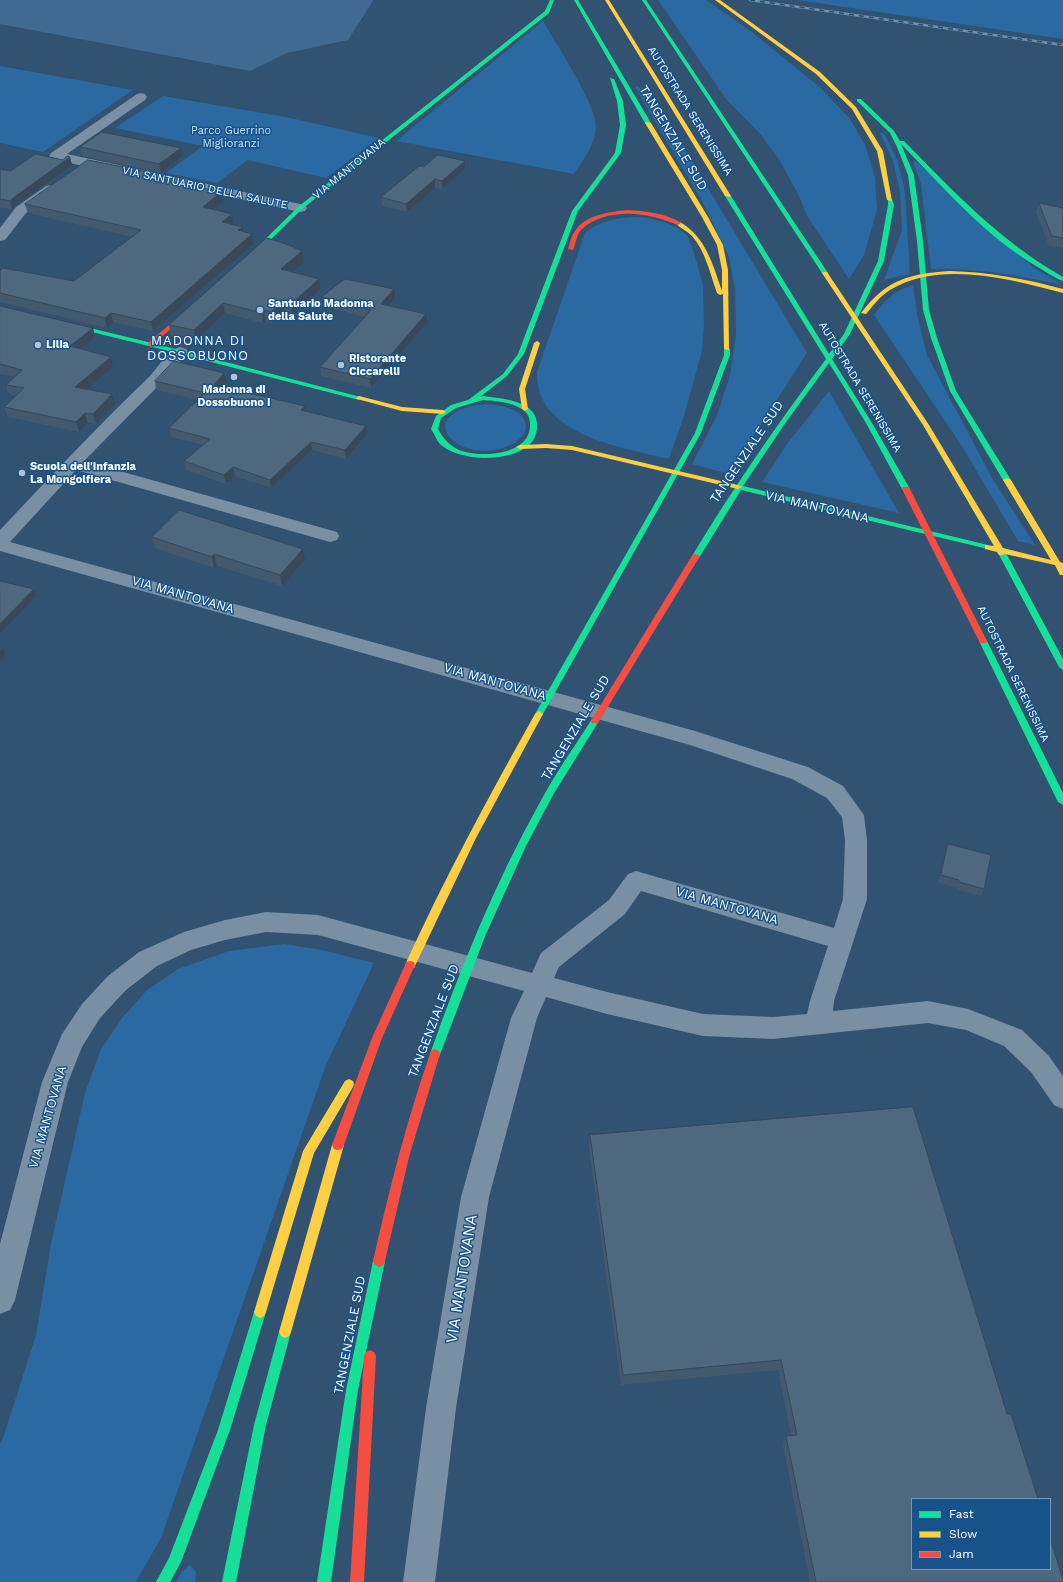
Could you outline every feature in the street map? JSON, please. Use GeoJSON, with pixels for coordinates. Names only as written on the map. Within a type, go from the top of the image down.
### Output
{"type":"FeatureCollection","features":[{"type":"Feature","properties":{"kind":"main road","name":"VIA MANTOVANA"},"geometry":{"type":"LineString","coordinates":[[241,265],[300,208],[547,12],[552,0]]}},
{"type":"Feature","properties":{"kind":"main road","name":"TANGENZIALE SUD"},"geometry":{"type":"LineString","coordinates":[[229,1582],[260,1425],[333,1157],[377,1038],[423,936],[505,774],[698,433],[727,355],[725,270],[720,245],[705,216],[576,0]]}},
{"type":"Feature","properties":{"kind":"main road","name":"AUTOSTRADA SERENISSIMA"},"geometry":{"type":"LineString","coordinates":[[607,0],[869,423],[919,512],[1063,802]]}},
{"type":"Feature","properties":{"kind":"main road","name":"AUTOSTRADA SERENISSIMA"},"geometry":{"type":"LineString","coordinates":[[644,0],[926,425],[1015,575],[1063,667]]}},
{"type":"Feature","properties":{"kind":"main road","name":"TANGENZIALE SUD"},"geometry":{"type":"LineString","coordinates":[[324,1582],[352,1390],[393,1194],[420,1096],[449,1014],[492,909],[537,816],[726,506],[780,424],[847,334],[881,261],[891,205],[880,151],[854,108],[818,74],[717,0]]}},
{"type":"Feature","properties":{"kind":"main road"},"geometry":{"type":"LineString","coordinates":[[471,400],[505,375],[521,354],[575,211],[618,153],[623,125],[620,101],[598,38]]}},
{"type":"Feature","properties":{"kind":"main road"},"geometry":{"type":"LineString","coordinates":[[818,74],[850,92],[973,213],[1005,242],[1063,280]]}},
{"type":"Feature","properties":{"kind":"main road"},"geometry":{"type":"LineString","coordinates":[[892,132],[900,147],[911,175],[920,241],[926,310],[934,338],[953,391],[1063,573]]}},
{"type":"Feature","properties":{"kind":"main road"},"geometry":{"type":"LineString","coordinates":[[568,259],[578,230],[595,219],[614,214],[633,212],[652,214],[667,218],[682,224],[691,232],[699,243],[727,308]]}},
{"type":"Feature","properties":{"kind":"main road"},"geometry":{"type":"LineString","coordinates":[[847,334],[878,297],[890,287],[909,279],[936,273],[961,272],[1016,279],[1063,291]]}},
{"type":"Feature","properties":{"kind":"main road"},"geometry":{"type":"LineString","coordinates":[[150,344],[202,300]]}},
{"type":"Feature","properties":{"kind":"main road"},"geometry":{"type":"LineString","coordinates":[[58,322],[150,344],[402,409],[443,412]]}},
{"type":"Feature","properties":{"kind":"main road"},"geometry":{"type":"LineString","coordinates":[[525,409],[522,389],[541,332]]}},
{"type":"Feature","properties":{"kind":"main road"},"geometry":{"type":"LineString","coordinates":[[402,409],[428,422],[437,418],[450,406],[482,398],[501,400],[517,404],[525,409],[531,415],[540,432]]}},
{"type":"Feature","properties":{"kind":"main road","name":"VIA MANTOVANA"},"geometry":{"type":"LineString","coordinates":[[428,422],[444,445],[475,456],[499,455],[520,447],[540,432],[572,448]]}},
{"type":"Feature","properties":{"kind":"main road","name":"VIA MANTOVANA"},"geometry":{"type":"LineString","coordinates":[[520,447],[546,446],[572,448],[1063,565]]}},
{"type":"Feature","properties":{"kind":"main road"},"geometry":{"type":"LineString","coordinates":[[163,1582],[174,1562],[224,1430],[310,1151],[377,1038]]}},
{"type":"Feature","properties":{"kind":"main road"},"geometry":{"type":"LineString","coordinates":[[357,1582],[375,1278]]}},
{"type":"Feature","properties":{"kind":"street","name":"VIA SANTUARIO DELLA SALUTE"},"geometry":{"type":"LineString","coordinates":[[141,97],[56,156],[87,164],[300,208]]}},
{"type":"Feature","properties":{"kind":"street"},"geometry":{"type":"LineString","coordinates":[[75,172],[87,164]]}},
{"type":"Feature","properties":{"kind":"street"},"geometry":{"type":"LineString","coordinates":[[0,237],[21,210],[63,180]]}},
{"type":"Feature","properties":{"kind":"street"},"geometry":{"type":"LineString","coordinates":[[0,542],[72,463],[180,352]]}},
{"type":"Feature","properties":{"kind":"street"},"geometry":{"type":"LineString","coordinates":[[72,463],[330,536]]}},
{"type":"Feature","properties":{"kind":"street","name":"VIA MANTOVANA"},"geometry":{"type":"LineString","coordinates":[[0,545],[695,738],[800,773],[836,792],[853,815],[856,840],[855,899],[822,1001],[818,1023]]}},
{"type":"Feature","properties":{"kind":"street","name":"VIA MANTOVANA"},"geometry":{"type":"LineString","coordinates":[[419,1582],[441,1408],[475,1196],[524,1018],[550,960],[617,907],[636,880],[842,940]]}},
{"type":"Feature","properties":{"kind":"street","name":"VIA MANTOVANA"},"geometry":{"type":"LineString","coordinates":[[0,1300],[55,1082],[71,1042],[91,1011],[118,984],[148,959],[184,942],[225,930],[266,922],[318,925],[607,1003],[703,1025],[773,1028],[928,1012],[968,1020],[1013,1038],[1040,1064],[1063,1096]]}},
{"type":"Feature","properties":{"kind":"green space"},"geometry":{"type":"Polygon","coordinates":[[[658,0],[706,0],[752,32],[822,89],[850,119],[865,145],[875,177],[877,210],[864,255],[849,279],[807,216],[799,196],[780,161],[761,135],[726,99],[658,0]]]}},
{"type":"Feature","properties":{"kind":"green space"},"geometry":{"type":"Polygon","coordinates":[[[797,0],[1063,0],[1063,39],[797,0]]]}},
{"type":"Feature","properties":{"kind":"green space"},"geometry":{"type":"Polygon","coordinates":[[[543,21],[583,90],[595,118],[596,128],[593,140],[588,152],[574,174],[396,141],[543,21]]]}},
{"type":"Feature","properties":{"kind":"green space"},"geometry":{"type":"Polygon","coordinates":[[[0,66],[133,90],[43,152],[0,143],[0,66]]]}},
{"type":"Feature","properties":{"kind":"green space"},"geometry":{"type":"Polygon","coordinates":[[[638,86],[679,140],[807,353],[729,474],[692,464],[717,415],[730,375],[736,334],[735,288],[729,257],[702,201],[635,87],[638,86]]]}},
{"type":"Feature","properties":{"kind":"green space","name":"Parco Guerrino Miglioranzi"},"geometry":{"type":"Polygon","coordinates":[[[163,96],[286,117],[379,138],[326,178],[248,160],[217,183],[166,173],[203,146],[115,128],[163,96]]]}},
{"type":"Feature","properties":{"kind":"green space"},"geometry":{"type":"Polygon","coordinates":[[[880,133],[884,133],[898,161],[905,192],[910,274],[884,280],[902,230],[900,192],[893,161],[880,133]]]}},
{"type":"Feature","properties":{"kind":"green space"},"geometry":{"type":"Polygon","coordinates":[[[916,161],[1034,268],[1063,285],[981,271],[931,269],[921,184],[913,162],[916,161]]]}},
{"type":"Feature","properties":{"kind":"green space"},"geometry":{"type":"Polygon","coordinates":[[[634,217],[649,218],[666,223],[678,228],[687,235],[703,285],[704,324],[702,351],[684,416],[669,459],[629,450],[585,435],[566,424],[550,411],[540,393],[537,372],[585,233],[608,221],[634,217]]]}},
{"type":"Feature","properties":{"kind":"green space"},"geometry":{"type":"Polygon","coordinates":[[[913,285],[918,319],[927,355],[992,478],[1035,545],[1018,541],[963,448],[874,315],[890,297],[913,285]]]}},
{"type":"Feature","properties":{"kind":"green space"},"geometry":{"type":"Polygon","coordinates":[[[829,391],[899,513],[762,482],[787,444],[829,391]]]}},
{"type":"Feature","properties":{"kind":"green space"},"geometry":{"type":"Polygon","coordinates":[[[485,404],[497,405],[511,409],[522,416],[525,421],[526,428],[522,436],[510,445],[492,450],[474,450],[460,445],[450,437],[445,427],[449,418],[461,409],[485,404]]]}},
{"type":"Feature","properties":{"kind":"green space"},"geometry":{"type":"Polygon","coordinates":[[[284,944],[322,950],[374,963],[326,1065],[161,1538],[136,1582],[0,1582],[0,1444],[36,1335],[51,1243],[85,1093],[101,1049],[122,1018],[147,990],[178,969],[229,951],[284,944]]]}},
{"type":"Feature","properties":{"kind":"green space"},"geometry":{"type":"Polygon","coordinates":[[[190,1565],[196,1572],[195,1582],[176,1582],[182,1571],[190,1565]]]}},
{"type":"Feature","properties":{"kind":"shaded area"},"geometry":{"type":"Polygon","coordinates":[[[0,0],[373,1],[348,40],[287,53],[250,71],[0,24],[0,0]]]}},
{"type":"Feature","properties":{"kind":"building"},"geometry":{"type":"Polygon","coordinates":[[[102,132],[181,148],[159,164],[80,147],[102,132]]]}},
{"type":"Feature","properties":{"kind":"building"},"geometry":{"type":"Polygon","coordinates":[[[36,154],[63,160],[67,156],[70,157],[10,201],[0,199],[0,169],[10,171],[36,154]]]}},
{"type":"Feature","properties":{"kind":"building"},"geometry":{"type":"Polygon","coordinates":[[[438,155],[465,161],[442,181],[435,179],[406,204],[381,197],[419,166],[423,167],[438,155]]]}},
{"type":"Feature","properties":{"kind":"building"},"geometry":{"type":"Polygon","coordinates":[[[88,160],[148,172],[143,175],[221,192],[203,207],[232,214],[222,222],[243,227],[238,230],[252,234],[151,322],[111,313],[105,318],[0,293],[0,271],[3,268],[74,281],[141,230],[25,204],[88,160]]]}},
{"type":"Feature","properties":{"kind":"building"},"geometry":{"type":"Polygon","coordinates":[[[1039,203],[1063,208],[1063,238],[1052,236],[1039,203]]]}},
{"type":"Feature","properties":{"kind":"building"},"geometry":{"type":"Polygon","coordinates":[[[267,238],[302,251],[281,269],[319,279],[291,304],[283,302],[271,312],[264,310],[262,313],[223,303],[194,330],[169,325],[267,238]]]}},
{"type":"Feature","properties":{"kind":"building"},"geometry":{"type":"Polygon","coordinates":[[[345,279],[394,289],[381,304],[426,314],[370,379],[320,367],[371,310],[322,297],[345,279]]]}},
{"type":"Feature","properties":{"kind":"building"},"geometry":{"type":"Polygon","coordinates":[[[0,306],[93,328],[70,346],[111,357],[75,387],[112,394],[93,414],[85,413],[76,422],[4,407],[24,388],[6,385],[22,370],[0,364],[0,306]]]}},
{"type":"Feature","properties":{"kind":"building"},"geometry":{"type":"Polygon","coordinates":[[[174,361],[224,373],[214,385],[305,406],[301,410],[366,426],[345,450],[311,442],[270,480],[233,467],[224,475],[184,461],[210,439],[169,428],[205,393],[155,381],[174,361]]]}},
{"type":"Feature","properties":{"kind":"building"},"geometry":{"type":"Polygon","coordinates":[[[179,510],[303,549],[280,575],[214,554],[212,557],[152,537],[179,510]]]}},
{"type":"Feature","properties":{"kind":"building"},"geometry":{"type":"Polygon","coordinates":[[[0,581],[34,589],[0,624],[0,581]]]}},
{"type":"Feature","properties":{"kind":"building"},"geometry":{"type":"Polygon","coordinates":[[[948,844],[991,855],[984,889],[941,875],[948,844]]]}},
{"type":"Feature","properties":{"kind":"building"},"geometry":{"type":"Polygon","coordinates":[[[913,1107],[1007,1414],[1011,1414],[1038,1498],[911,1498],[911,1570],[1051,1570],[1051,1541],[1063,1582],[816,1582],[786,1436],[797,1435],[781,1360],[623,1375],[590,1135],[913,1107]]]}},
{"type":"Feature","properties":{"kind":"railway"},"geometry":{"type":"LineString","coordinates":[[750,0],[1063,45]]}},
{"type":"Feature","properties":{"kind":"traffic: fast"},"geometry":{"type":"LineString","coordinates":[[248,259],[300,208],[547,12],[552,0]]}},
{"type":"Feature","properties":{"kind":"traffic: fast"},"geometry":{"type":"LineString","coordinates":[[576,0],[648,123]]}},
{"type":"Feature","properties":{"kind":"traffic: fast"},"geometry":{"type":"LineString","coordinates":[[644,0],[825,273]]}},
{"type":"Feature","properties":{"kind":"traffic: fast"},"geometry":{"type":"LineString","coordinates":[[471,400],[505,375],[521,354],[575,211],[618,153],[623,125],[620,101],[612,79]]}},
{"type":"Feature","properties":{"kind":"traffic: fast"},"geometry":{"type":"LineString","coordinates":[[859,100],[892,132],[900,147],[911,175],[920,241],[926,310],[934,338],[953,391],[1007,480]]}},
{"type":"Feature","properties":{"kind":"traffic: fast"},"geometry":{"type":"LineString","coordinates":[[902,142],[968,209],[996,234],[1030,260],[1063,279]]}},
{"type":"Feature","properties":{"kind":"traffic: fast"},"geometry":{"type":"LineString","coordinates":[[728,196],[869,423],[906,489]]}},
{"type":"Feature","properties":{"kind":"traffic: fast"},"geometry":{"type":"LineString","coordinates":[[696,556],[726,506],[781,424],[847,334],[881,261],[891,205],[890,200]]}},
{"type":"Feature","properties":{"kind":"traffic: fast"},"geometry":{"type":"LineString","coordinates":[[65,324],[150,344],[359,398]]}},
{"type":"Feature","properties":{"kind":"traffic: fast"},"geometry":{"type":"LineString","coordinates":[[539,714],[698,433],[727,355],[727,349]]}},
{"type":"Feature","properties":{"kind":"traffic: fast"},"geometry":{"type":"LineString","coordinates":[[483,398],[517,404],[524,408],[530,413],[534,420],[534,428],[531,438],[518,449],[496,456],[474,456],[455,451],[441,441],[435,429],[438,417],[453,406],[483,398]]}},
{"type":"Feature","properties":{"kind":"traffic: fast"},"geometry":{"type":"LineString","coordinates":[[738,487],[988,547]]}},
{"type":"Feature","properties":{"kind":"traffic: fast"},"geometry":{"type":"LineString","coordinates":[[1002,553],[1063,667]]}},
{"type":"Feature","properties":{"kind":"traffic: fast"},"geometry":{"type":"LineString","coordinates":[[983,641],[1063,802]]}},
{"type":"Feature","properties":{"kind":"traffic: fast"},"geometry":{"type":"LineString","coordinates":[[435,1054],[469,964],[494,904],[536,817],[564,769],[595,721]]}},
{"type":"Feature","properties":{"kind":"traffic: fast"},"geometry":{"type":"LineString","coordinates":[[324,1582],[352,1390],[379,1261]]}},
{"type":"Feature","properties":{"kind":"traffic: fast"},"geometry":{"type":"LineString","coordinates":[[163,1582],[174,1562],[224,1430],[260,1312]]}},
{"type":"Feature","properties":{"kind":"traffic: fast"},"geometry":{"type":"LineString","coordinates":[[229,1582],[260,1425],[285,1332]]}},
{"type":"Feature","properties":{"kind":"traffic: slow"},"geometry":{"type":"LineString","coordinates":[[607,0],[728,196]]}},
{"type":"Feature","properties":{"kind":"traffic: slow"},"geometry":{"type":"LineString","coordinates":[[717,0],[818,73],[854,108],[880,151],[890,200]]}},
{"type":"Feature","properties":{"kind":"traffic: slow"},"geometry":{"type":"LineString","coordinates":[[648,123],[705,217],[720,245],[725,270],[727,349]]}},
{"type":"Feature","properties":{"kind":"traffic: slow"},"geometry":{"type":"LineString","coordinates":[[678,223],[687,228],[700,244],[710,263],[720,293]]}},
{"type":"Feature","properties":{"kind":"traffic: slow"},"geometry":{"type":"LineString","coordinates":[[825,273],[926,425],[1002,553]]}},
{"type":"Feature","properties":{"kind":"traffic: slow"},"geometry":{"type":"LineString","coordinates":[[864,313],[887,289],[906,280],[927,275],[950,273],[998,276],[1063,291]]}},
{"type":"Feature","properties":{"kind":"traffic: slow"},"geometry":{"type":"LineString","coordinates":[[525,409],[522,389],[537,343]]}},
{"type":"Feature","properties":{"kind":"traffic: slow"},"geometry":{"type":"LineString","coordinates":[[359,398],[402,409],[443,412]]}},
{"type":"Feature","properties":{"kind":"traffic: slow"},"geometry":{"type":"LineString","coordinates":[[520,447],[546,446],[572,448],[738,487]]}},
{"type":"Feature","properties":{"kind":"traffic: slow"},"geometry":{"type":"LineString","coordinates":[[1007,480],[1063,573]]}},
{"type":"Feature","properties":{"kind":"traffic: slow"},"geometry":{"type":"LineString","coordinates":[[988,547],[1063,565]]}},
{"type":"Feature","properties":{"kind":"traffic: slow"},"geometry":{"type":"LineString","coordinates":[[410,965],[472,838],[539,714]]}},
{"type":"Feature","properties":{"kind":"traffic: slow"},"geometry":{"type":"LineString","coordinates":[[260,1312],[309,1151],[349,1084]]}},
{"type":"Feature","properties":{"kind":"traffic: slow"},"geometry":{"type":"LineString","coordinates":[[285,1332],[338,1145]]}},
{"type":"Feature","properties":{"kind":"traffic: jam"},"geometry":{"type":"LineString","coordinates":[[571,249],[577,231],[589,221],[601,216],[627,212],[641,213],[654,215],[678,223]]}},
{"type":"Feature","properties":{"kind":"traffic: jam"},"geometry":{"type":"LineString","coordinates":[[150,344],[192,308]]}},
{"type":"Feature","properties":{"kind":"traffic: jam"},"geometry":{"type":"LineString","coordinates":[[906,489],[983,641]]}},
{"type":"Feature","properties":{"kind":"traffic: jam"},"geometry":{"type":"LineString","coordinates":[[595,721],[696,556]]}},
{"type":"Feature","properties":{"kind":"traffic: jam"},"geometry":{"type":"LineString","coordinates":[[338,1145],[377,1038],[410,965]]}},
{"type":"Feature","properties":{"kind":"traffic: jam"},"geometry":{"type":"LineString","coordinates":[[379,1261],[418,1105],[435,1054]]}},
{"type":"Feature","properties":{"kind":"traffic: jam"},"geometry":{"type":"LineString","coordinates":[[357,1582],[370,1356]]}},
{"type":"Feature","properties":{"kind":"place","name":"Santuario Madonna della Salute"},"geometry":{"type":"Point","coordinates":[260,310]}},
{"type":"Feature","properties":{"kind":"place","name":"Lilia"},"geometry":{"type":"Point","coordinates":[38,345]}},
{"type":"Feature","properties":{"kind":"place","name":"Ristorante Ciccarelli"},"geometry":{"type":"Point","coordinates":[341,365]}},
{"type":"Feature","properties":{"kind":"place","name":"Madonna di Dossobuono I"},"geometry":{"type":"Point","coordinates":[234,377]}},
{"type":"Feature","properties":{"kind":"place","name":"Scuola dell'Infanzia La Mongolfiera"},"geometry":{"type":"Point","coordinates":[22,473]}},
{"type":"Feature","properties":{"kind":"district","name":"MADONNA DI DOSSOBUONO"},"geometry":{"type":"Point","coordinates":[198,348]}}]}
